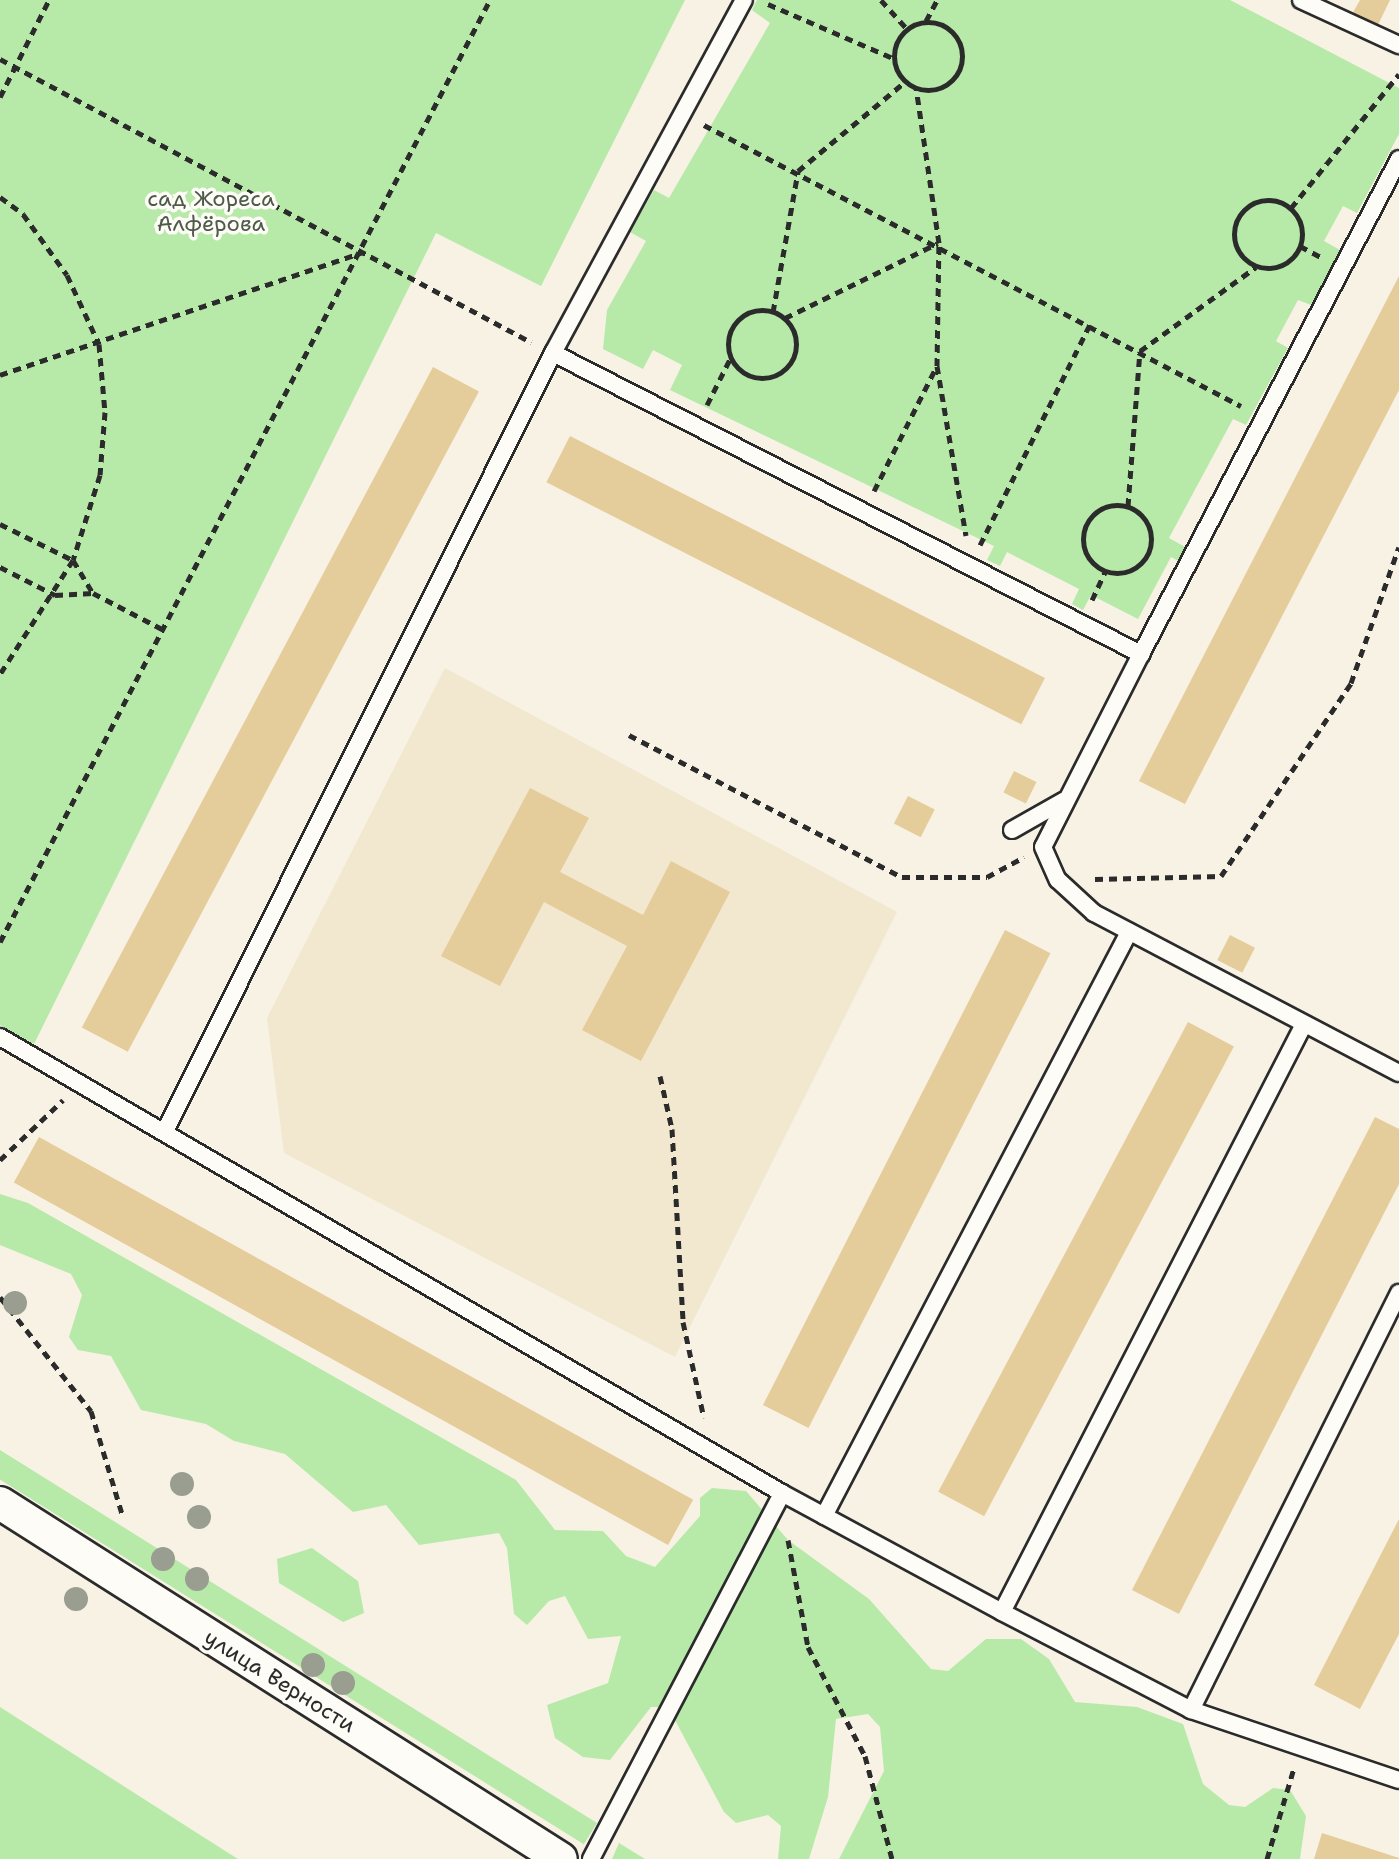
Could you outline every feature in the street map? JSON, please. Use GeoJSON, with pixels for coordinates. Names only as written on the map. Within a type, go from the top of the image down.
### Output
{"type":"FeatureCollection","features":[{"type":"Feature","properties":{"kind":"street","name":"улица Верности"},"geometry":{"type":"LineString","coordinates":[[0,1503],[561,1859]]}},
{"type":"Feature","properties":{"kind":"lane"},"geometry":{"type":"LineString","coordinates":[[166,1129],[553,353],[744,0]]}},
{"type":"Feature","properties":{"kind":"lane"},"geometry":{"type":"LineString","coordinates":[[1301,0],[1399,45]]}},
{"type":"Feature","properties":{"kind":"lane"},"geometry":{"type":"LineString","coordinates":[[1399,159],[1063,801],[1043,847],[1058,880],[1094,913],[1399,1073]]}},
{"type":"Feature","properties":{"kind":"lane"},"geometry":{"type":"LineString","coordinates":[[553,353],[1141,654]]}},
{"type":"Feature","properties":{"kind":"lane"},"geometry":{"type":"LineString","coordinates":[[1012,830],[1063,801]]}},
{"type":"Feature","properties":{"kind":"lane"},"geometry":{"type":"LineString","coordinates":[[824,1516],[1129,932]]}},
{"type":"Feature","properties":{"kind":"lane"},"geometry":{"type":"LineString","coordinates":[[1002,1612],[1304,1024]]}},
{"type":"Feature","properties":{"kind":"lane"},"geometry":{"type":"LineString","coordinates":[[0,1037],[166,1129],[782,1493],[1002,1612],[1191,1710],[1398,1778]]}},
{"type":"Feature","properties":{"kind":"lane"},"geometry":{"type":"LineString","coordinates":[[1191,1710],[1399,1293]]}},
{"type":"Feature","properties":{"kind":"lane"},"geometry":{"type":"LineString","coordinates":[[591,1859],[782,1493]]}},
{"type":"Feature","properties":{"kind":"path"},"geometry":{"type":"LineString","coordinates":[[0,97],[49,0]]}},
{"type":"Feature","properties":{"kind":"path"},"geometry":{"type":"LineString","coordinates":[[0,942],[363,252],[490,0]]}},
{"type":"Feature","properties":{"kind":"path"},"geometry":{"type":"LineString","coordinates":[[760,0],[893,58],[905,82],[916,88],[954,79],[962,54],[951,30],[926,21],[906,28],[893,58]]}},
{"type":"Feature","properties":{"kind":"path"},"geometry":{"type":"LineString","coordinates":[[881,0],[906,28]]}},
{"type":"Feature","properties":{"kind":"path"},"geometry":{"type":"LineString","coordinates":[[926,21],[937,0]]}},
{"type":"Feature","properties":{"kind":"path"},"geometry":{"type":"LineString","coordinates":[[0,59],[553,353]]}},
{"type":"Feature","properties":{"kind":"path"},"geometry":{"type":"LineString","coordinates":[[1291,208],[1399,74]]}},
{"type":"Feature","properties":{"kind":"path"},"geometry":{"type":"LineString","coordinates":[[773,312],[798,171],[905,82]]}},
{"type":"Feature","properties":{"kind":"path"},"geometry":{"type":"LineString","coordinates":[[916,88],[939,243],[937,366],[970,565]]}},
{"type":"Feature","properties":{"kind":"path"},"geometry":{"type":"LineString","coordinates":[[682,114],[939,243],[1265,419]]}},
{"type":"Feature","properties":{"kind":"path"},"geometry":{"type":"LineString","coordinates":[[0,197],[23,214],[67,275],[99,344],[100,475],[73,560],[55,595],[0,674]]}},
{"type":"Feature","properties":{"kind":"path"},"geometry":{"type":"LineString","coordinates":[[1256,267],[1237,249],[1235,223],[1253,203],[1291,208]]}},
{"type":"Feature","properties":{"kind":"path"},"geometry":{"type":"LineString","coordinates":[[1128,506],[1140,351],[1256,267],[1283,266],[1300,246],[1291,208]]}},
{"type":"Feature","properties":{"kind":"path"},"geometry":{"type":"LineString","coordinates":[[785,319],[939,243]]}},
{"type":"Feature","properties":{"kind":"path"},"geometry":{"type":"LineString","coordinates":[[0,375],[99,344],[363,252]]}},
{"type":"Feature","properties":{"kind":"path"},"geometry":{"type":"LineString","coordinates":[[697,426],[730,359],[736,321],[773,312],[785,319],[797,342],[777,375],[750,377],[730,359]]}},
{"type":"Feature","properties":{"kind":"path"},"geometry":{"type":"LineString","coordinates":[[970,565],[1090,324]]}},
{"type":"Feature","properties":{"kind":"path"},"geometry":{"type":"LineString","coordinates":[[863,511],[937,366]]}},
{"type":"Feature","properties":{"kind":"path"},"geometry":{"type":"LineString","coordinates":[[1128,506],[1148,524],[1149,551],[1132,571],[1105,572],[1085,554],[1084,528],[1102,508],[1128,506]]}},
{"type":"Feature","properties":{"kind":"path"},"geometry":{"type":"LineString","coordinates":[[0,524],[73,560],[93,593]]}},
{"type":"Feature","properties":{"kind":"path"},"geometry":{"type":"LineString","coordinates":[[1058,880],[1221,876],[1351,683],[1399,547]]}},
{"type":"Feature","properties":{"kind":"path"},"geometry":{"type":"LineString","coordinates":[[0,567],[55,595],[93,593],[164,630]]}},
{"type":"Feature","properties":{"kind":"path"},"geometry":{"type":"LineString","coordinates":[[629,735],[902,877],[987,877],[1043,847]]}},
{"type":"Feature","properties":{"kind":"path"},"geometry":{"type":"LineString","coordinates":[[660,1076],[672,1129],[683,1322],[705,1414],[696,1443]]}},
{"type":"Feature","properties":{"kind":"path"},"geometry":{"type":"LineString","coordinates":[[0,1160],[80,1083]]}},
{"type":"Feature","properties":{"kind":"path"},"geometry":{"type":"LineString","coordinates":[[0,1297],[91,1411],[122,1514]]}},
{"type":"Feature","properties":{"kind":"path"},"geometry":{"type":"LineString","coordinates":[[782,1493],[808,1647],[865,1756],[892,1859]]}},
{"type":"Feature","properties":{"kind":"path"},"geometry":{"type":"LineString","coordinates":[[1267,1859],[1300,1748]]}},
{"type":"Feature","properties":{"kind":"shaded area"},"geometry":{"type":"Polygon","coordinates":[[[445,668],[897,912],[675,1357],[284,1153],[267,1018],[445,668]]]}},
{"type":"Feature","properties":{"kind":"green space","name":"сад Жореса Алфёрова"},"geometry":{"type":"Polygon","coordinates":[[[0,0],[685,0],[541,286],[436,233],[34,1044],[0,1025],[0,0]]]}},
{"type":"Feature","properties":{"kind":"green space"},"geometry":{"type":"Polygon","coordinates":[[[757,0],[1230,0],[1399,88],[1399,134],[1357,213],[1343,206],[1324,241],[1340,250],[1311,305],[1298,300],[1276,341],[1288,348],[1246,425],[1233,419],[1169,538],[1187,548],[1180,562],[1171,557],[1138,619],[1091,595],[1083,610],[1072,604],[1079,589],[1007,552],[1000,566],[987,560],[994,546],[670,390],[682,365],[653,350],[643,369],[603,349],[607,310],[646,241],[630,232],[654,190],[669,198],[770,23],[752,10],[757,0]]]}},
{"type":"Feature","properties":{"kind":"green space"},"geometry":{"type":"Polygon","coordinates":[[[0,1194],[28,1203],[516,1480],[555,1530],[603,1531],[626,1556],[655,1567],[700,1516],[700,1498],[712,1488],[746,1491],[788,1540],[869,1599],[931,1669],[948,1671],[986,1639],[1021,1639],[1049,1659],[1075,1702],[1137,1707],[1183,1724],[1203,1784],[1229,1805],[1245,1807],[1273,1788],[1290,1790],[1306,1816],[1300,1859],[839,1859],[884,1771],[880,1727],[868,1714],[836,1719],[828,1797],[809,1859],[778,1859],[781,1826],[768,1815],[736,1823],[724,1812],[668,1707],[651,1707],[610,1760],[583,1757],[555,1738],[547,1705],[608,1683],[621,1636],[588,1639],[565,1596],[549,1601],[527,1625],[514,1614],[507,1548],[499,1533],[419,1545],[386,1505],[353,1512],[285,1454],[234,1441],[206,1424],[141,1410],[111,1356],[78,1350],[69,1337],[82,1295],[71,1274],[0,1245],[0,1194]]]}},
{"type":"Feature","properties":{"kind":"green space"},"geometry":{"type":"Polygon","coordinates":[[[0,1450],[597,1823],[584,1844],[0,1479],[0,1450]]]}},
{"type":"Feature","properties":{"kind":"green space"},"geometry":{"type":"Polygon","coordinates":[[[312,1548],[358,1581],[364,1613],[343,1622],[279,1583],[277,1559],[312,1548]]]}},
{"type":"Feature","properties":{"kind":"green space"},"geometry":{"type":"Polygon","coordinates":[[[0,1707],[197,1833],[238,1859],[0,1859],[0,1707]]]}},
{"type":"Feature","properties":{"kind":"green space"},"geometry":{"type":"Polygon","coordinates":[[[619,1843],[645,1859],[612,1859],[619,1843]]]}},
{"type":"Feature","properties":{"kind":"building"},"geometry":{"type":"Polygon","coordinates":[[[1360,0],[1390,0],[1376,29],[1351,16],[1360,0]]]}},
{"type":"Feature","properties":{"kind":"building"},"geometry":{"type":"Polygon","coordinates":[[[1399,276],[1399,390],[1185,804],[1139,781],[1399,276]]]}},
{"type":"Feature","properties":{"kind":"building"},"geometry":{"type":"Polygon","coordinates":[[[433,367],[479,391],[128,1052],[82,1027],[433,367]]]}},
{"type":"Feature","properties":{"kind":"building"},"geometry":{"type":"Polygon","coordinates":[[[570,436],[1045,678],[1021,724],[546,482],[570,436]]]}},
{"type":"Feature","properties":{"kind":"building"},"geometry":{"type":"Polygon","coordinates":[[[1014,771],[1036,782],[1026,804],[1003,793],[1014,771]]]}},
{"type":"Feature","properties":{"kind":"building"},"geometry":{"type":"Polygon","coordinates":[[[530,788],[589,818],[560,872],[643,915],[671,861],[730,892],[641,1061],[582,1030],[627,946],[544,902],[500,986],[441,956],[530,788]]]}},
{"type":"Feature","properties":{"kind":"building"},"geometry":{"type":"Polygon","coordinates":[[[908,796],[935,810],[921,837],[894,824],[908,796]]]}},
{"type":"Feature","properties":{"kind":"building"},"geometry":{"type":"Polygon","coordinates":[[[1005,930],[1050,953],[808,1428],[763,1405],[1005,930]]]}},
{"type":"Feature","properties":{"kind":"building"},"geometry":{"type":"Polygon","coordinates":[[[1230,935],[1255,948],[1242,973],[1217,960],[1230,935]]]}},
{"type":"Feature","properties":{"kind":"building"},"geometry":{"type":"Polygon","coordinates":[[[1188,1022],[1234,1046],[984,1516],[938,1492],[1188,1022]]]}},
{"type":"Feature","properties":{"kind":"building"},"geometry":{"type":"Polygon","coordinates":[[[1375,1117],[1399,1129],[1399,1184],[1179,1614],[1132,1590],[1375,1117]]]}},
{"type":"Feature","properties":{"kind":"building"},"geometry":{"type":"Polygon","coordinates":[[[39,1137],[693,1500],[668,1545],[14,1182],[39,1137]]]}},
{"type":"Feature","properties":{"kind":"building"},"geometry":{"type":"Polygon","coordinates":[[[1399,1519],[1399,1634],[1360,1709],[1314,1685],[1399,1519]]]}},
{"type":"Feature","properties":{"kind":"building"},"geometry":{"type":"Polygon","coordinates":[[[1322,1833],[1399,1858],[1399,1859],[1314,1859],[1322,1833]]]}}]}
